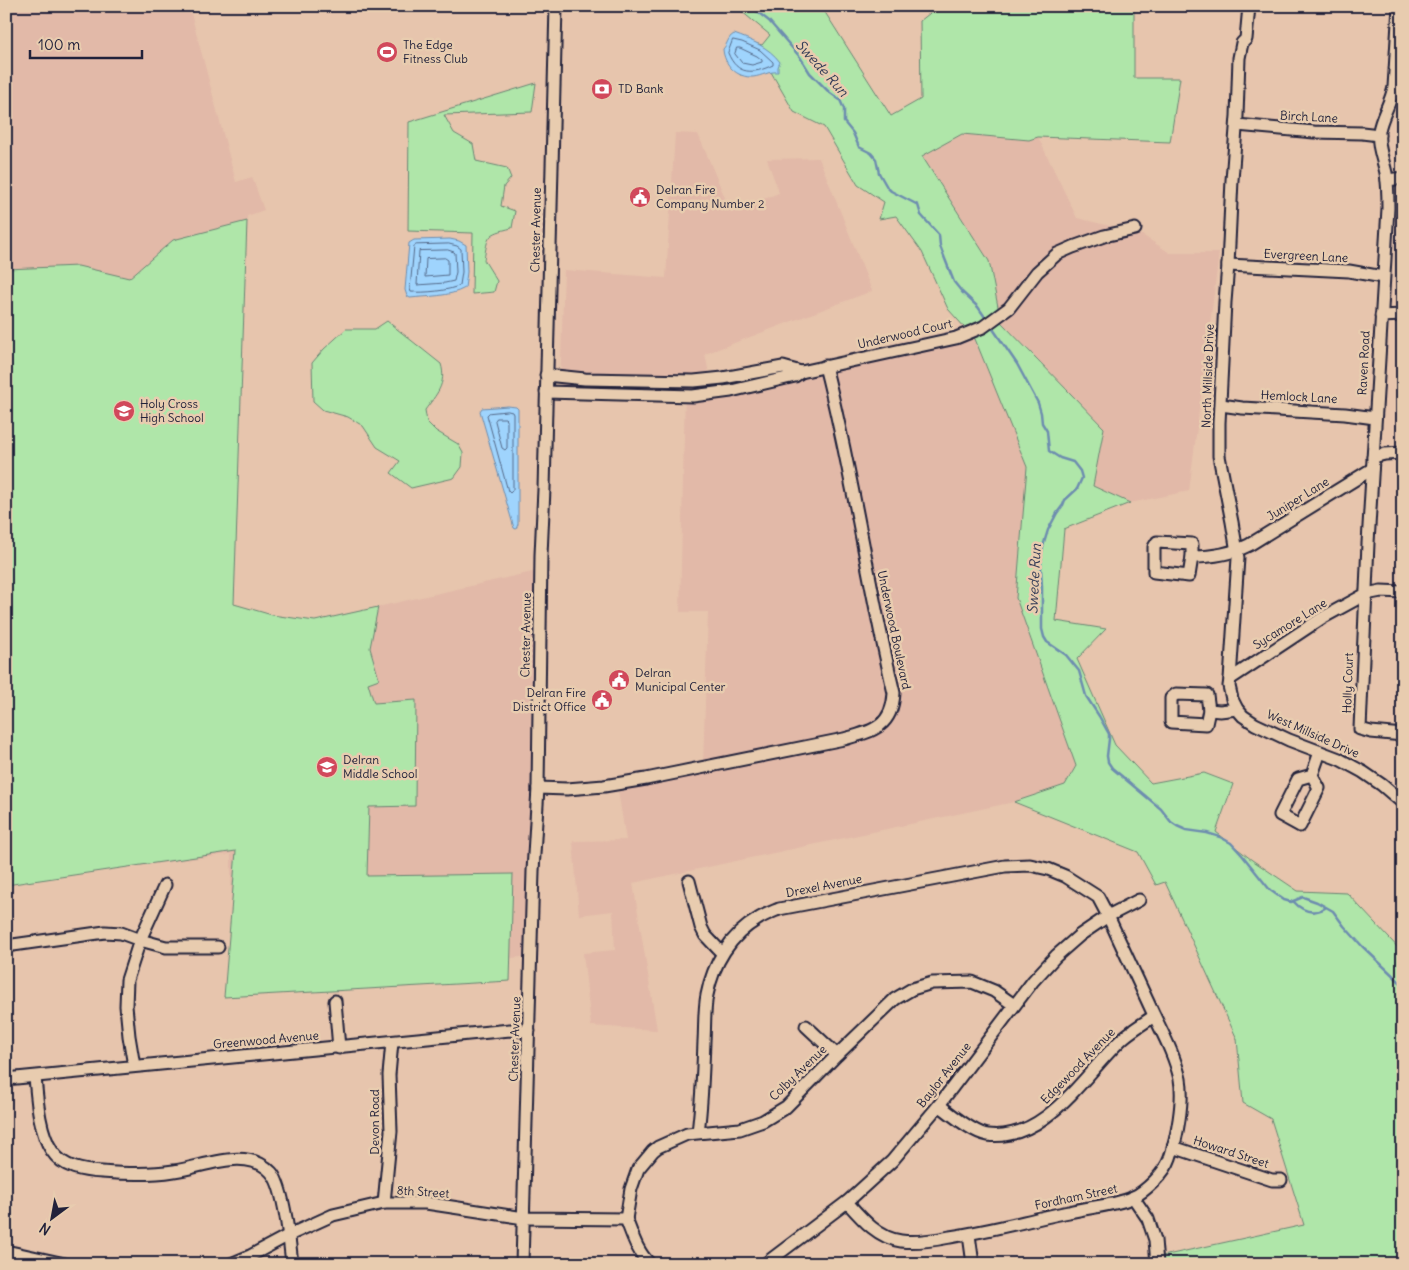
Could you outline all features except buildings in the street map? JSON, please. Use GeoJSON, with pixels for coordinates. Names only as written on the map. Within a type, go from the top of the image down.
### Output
{"type":"FeatureCollection","features":[{"type":"Feature","properties":{"kind":"street","name":"Chester Avenue"},"geometry":{"type":"LineString","coordinates":[[522,1264],[533,871],[538,788],[541,555],[556,6]]}},
{"type":"Feature","properties":{"kind":"street","name":"North Millside Drive"},"geometry":{"type":"LineString","coordinates":[[1242,6],[1239,30],[1239,38],[1242,43]]}},
{"type":"Feature","properties":{"kind":"street","name":"North Millside Drive"},"geometry":{"type":"LineString","coordinates":[[1237,709],[1230,693],[1230,678],[1237,550],[1219,456],[1222,347],[1237,125],[1239,58],[1242,43],[1246,39],[1248,6]]}},
{"type":"Feature","properties":{"kind":"street"},"geometry":{"type":"LineString","coordinates":[[1379,135],[1382,120],[1392,98],[1394,87],[1399,6]]}},
{"type":"Feature","properties":{"kind":"street","name":"Birch Lane"},"geometry":{"type":"LineString","coordinates":[[1237,125],[1314,132],[1379,135]]}},
{"type":"Feature","properties":{"kind":"street","name":"Raven Road"},"geometry":{"type":"LineString","coordinates":[[1366,594],[1380,316],[1388,208],[1387,180],[1380,153],[1379,135]]}},
{"type":"Feature","properties":{"kind":"street"},"geometry":{"type":"LineString","coordinates":[[1387,180],[1403,178]]}},
{"type":"Feature","properties":{"kind":"street","name":"Underwood Court"},"geometry":{"type":"LineString","coordinates":[[825,366],[956,338],[983,327],[1009,308],[1037,272],[1057,254],[1072,246],[1136,229]]}},
{"type":"Feature","properties":{"kind":"street","name":"Evergreen Lane"},"geometry":{"type":"LineString","coordinates":[[1228,265],[1350,271],[1383,277]]}},
{"type":"Feature","properties":{"kind":"street"},"geometry":{"type":"LineString","coordinates":[[1380,316],[1403,315]]}},
{"type":"Feature","properties":{"kind":"street"},"geometry":{"type":"LineString","coordinates":[[546,392],[693,396],[731,391],[795,376],[801,372],[825,366]]}},
{"type":"Feature","properties":{"kind":"street","name":"Underwood Boulevard"},"geometry":{"type":"LineString","coordinates":[[538,788],[576,788],[620,784],[844,739],[876,728],[890,713],[894,693],[878,623],[835,404],[825,366]]}},
{"type":"Feature","properties":{"kind":"street"},"geometry":{"type":"LineString","coordinates":[[546,375],[585,379],[694,381],[783,368],[801,372]]}},
{"type":"Feature","properties":{"kind":"street","name":"Hemlock Lane"},"geometry":{"type":"LineString","coordinates":[[1221,405],[1375,418]]}},
{"type":"Feature","properties":{"kind":"street"},"geometry":{"type":"LineString","coordinates":[[1373,457],[1403,453]]}},
{"type":"Feature","properties":{"kind":"street","name":"Juniper Lane"},"geometry":{"type":"LineString","coordinates":[[1192,557],[1209,556],[1237,550],[1260,539],[1372,469]]}},
{"type":"Feature","properties":{"kind":"street"},"geometry":{"type":"LineString","coordinates":[[1366,594],[1381,591],[1403,592]]}},
{"type":"Feature","properties":{"kind":"street","name":"Sycamore Lane"},"geometry":{"type":"LineString","coordinates":[[1230,678],[1322,618],[1366,594]]}},
{"type":"Feature","properties":{"kind":"street","name":"Holly Court"},"geometry":{"type":"LineString","coordinates":[[1366,594],[1360,729],[1403,736]]}},
{"type":"Feature","properties":{"kind":"street"},"geometry":{"type":"LineString","coordinates":[[1209,710],[1237,709]]}},
{"type":"Feature","properties":{"kind":"street","name":"West Millside Drive"},"geometry":{"type":"LineString","coordinates":[[1237,709],[1243,716],[1255,724],[1289,740],[1339,759],[1363,772],[1403,803]]}},
{"type":"Feature","properties":{"kind":"street"},"geometry":{"type":"LineString","coordinates":[[1312,775],[1320,752]]}},
{"type":"Feature","properties":{"kind":"street","name":"Drexel Avenue"},"geometry":{"type":"LineString","coordinates":[[698,1132],[707,997],[712,974],[722,953],[729,944],[747,926],[759,918],[779,909],[1005,866],[1030,865],[1048,869],[1065,876],[1098,897],[1108,916]]}},
{"type":"Feature","properties":{"kind":"street"},"geometry":{"type":"LineString","coordinates":[[690,881],[701,927],[705,935],[722,953]]}},
{"type":"Feature","properties":{"kind":"street"},"geometry":{"type":"LineString","coordinates":[[134,1066],[128,1036],[127,980],[140,940],[165,885]]}},
{"type":"Feature","properties":{"kind":"street","name":"Baylor Avenue"},"geometry":{"type":"LineString","coordinates":[[765,1264],[847,1202],[892,1161],[939,1105],[1033,981],[1056,956],[1108,916],[1139,900]]}},
{"type":"Feature","properties":{"kind":"street","name":"Fordham Street"},"geometry":{"type":"LineString","coordinates":[[847,1202],[862,1219],[880,1234],[902,1241],[933,1240],[969,1235],[1120,1202],[1143,1191],[1161,1174],[1169,1160],[1180,1115],[1180,1081],[1173,1055],[1108,916]]}},
{"type":"Feature","properties":{"kind":"street"},"geometry":{"type":"LineString","coordinates":[[6,946],[47,939],[105,932],[121,932],[166,948],[218,947]]}},
{"type":"Feature","properties":{"kind":"street","name":"Colby Avenue"},"geometry":{"type":"LineString","coordinates":[[626,1219],[631,1189],[638,1169],[653,1151],[687,1134],[740,1129],[763,1121],[786,1107],[895,999],[912,989],[932,983],[972,982],[994,991],[1014,1005]]}},
{"type":"Feature","properties":{"kind":"street"},"geometry":{"type":"LineString","coordinates":[[335,1001],[339,1048]]}},
{"type":"Feature","properties":{"kind":"street","name":"Edgewood Avenue"},"geometry":{"type":"LineString","coordinates":[[939,1105],[956,1119],[980,1133],[1011,1135],[1027,1129],[1056,1109],[1124,1037],[1154,1016]]}},
{"type":"Feature","properties":{"kind":"street"},"geometry":{"type":"LineString","coordinates":[[806,1026],[837,1055]]}},
{"type":"Feature","properties":{"kind":"street","name":"Greenwood Avenue"},"geometry":{"type":"LineString","coordinates":[[6,1079],[510,1030],[529,1031]]}},
{"type":"Feature","properties":{"kind":"street","name":"Devon Road"},"geometry":{"type":"LineString","coordinates":[[384,1203],[390,1138],[389,1075],[392,1042]]}},
{"type":"Feature","properties":{"kind":"street"},"geometry":{"type":"LineString","coordinates":[[35,1077],[45,1138],[52,1152],[72,1168],[137,1175],[175,1171],[233,1159],[251,1160],[260,1163],[272,1173],[280,1187],[289,1235],[292,1264]]}},
{"type":"Feature","properties":{"kind":"street","name":"Howard Street"},"geometry":{"type":"LineString","coordinates":[[1173,1147],[1272,1180],[1281,1180]]}},
{"type":"Feature","properties":{"kind":"street"},"geometry":{"type":"LineString","coordinates":[[1133,1197],[1148,1219],[1155,1240],[1157,1264]]}},
{"type":"Feature","properties":{"kind":"street","name":"8th Street"},"geometry":{"type":"LineString","coordinates":[[231,1264],[333,1215],[384,1203],[426,1203],[524,1218],[626,1219]]}},
{"type":"Feature","properties":{"kind":"street"},"geometry":{"type":"LineString","coordinates":[[626,1219],[636,1244],[645,1260],[650,1264]]}},
{"type":"Feature","properties":{"kind":"street"},"geometry":{"type":"LineString","coordinates":[[969,1235],[972,1264]]}},
{"type":"Feature","properties":{"kind":"street"},"geometry":{"type":"LineString","coordinates":[[6,1252],[65,1264]]}},
{"type":"Feature","properties":{"kind":"shaded area"},"geometry":{"type":"Polygon","coordinates":[[[6,6],[189,6],[236,182],[252,177],[264,210],[247,216],[234,604],[272,615],[315,621],[541,570],[531,956],[232,987],[231,854],[6,883],[6,6]]]}},
{"type":"Feature","properties":{"kind":"shaded area"},"geometry":{"type":"Polygon","coordinates":[[[675,133],[698,134],[731,212],[779,193],[767,159],[819,158],[872,291],[705,354],[712,388],[975,339],[1027,467],[1016,598],[1076,766],[1066,785],[1014,802],[633,883],[657,1030],[591,1026],[583,953],[615,950],[613,911],[579,915],[573,841],[626,840],[617,784],[703,766],[708,612],[680,612],[685,390],[560,388],[564,270],[666,278],[675,133]]]}},
{"type":"Feature","properties":{"kind":"shaded area"},"geometry":{"type":"Polygon","coordinates":[[[962,134],[1029,140],[1038,137],[1077,218],[1139,233],[1170,253],[1219,253],[1189,491],[1130,503],[1093,486],[1104,428],[1001,322],[989,261],[922,156],[962,134]]]}},
{"type":"Feature","properties":{"kind":"green space"},"geometry":{"type":"Polygon","coordinates":[[[735,6],[821,6],[891,116],[921,99],[920,21],[939,6],[1134,6],[1134,78],[1180,78],[1170,142],[1038,137],[1029,140],[962,134],[922,156],[989,261],[1001,322],[1104,428],[1093,486],[1130,503],[1064,529],[1056,621],[1106,629],[1077,659],[1115,745],[1151,783],[1204,773],[1233,784],[1216,832],[1252,860],[1298,891],[1347,893],[1403,953],[1403,1264],[1160,1264],[1158,1257],[1304,1225],[1271,1119],[1243,1103],[1237,1039],[1165,882],[1156,885],[1138,852],[1014,802],[1065,785],[1076,766],[1016,598],[1027,467],[975,339],[948,309],[922,252],[896,216],[879,219],[884,202],[858,185],[824,127],[794,112],[771,72],[740,75],[731,36],[762,45],[770,35],[735,6]]]}},
{"type":"Feature","properties":{"kind":"green space"},"geometry":{"type":"Polygon","coordinates":[[[536,83],[532,112],[444,115],[454,133],[473,144],[476,161],[507,168],[511,178],[504,186],[501,206],[515,211],[512,228],[493,234],[490,237],[484,260],[497,281],[494,292],[472,294],[473,233],[408,231],[409,122],[536,83]]]}},
{"type":"Feature","properties":{"kind":"green space"},"geometry":{"type":"Polygon","coordinates":[[[247,221],[234,604],[272,615],[315,621],[378,607],[370,648],[379,679],[368,683],[374,703],[416,700],[415,806],[369,807],[367,876],[513,874],[510,981],[224,997],[236,851],[6,885],[6,269],[78,266],[129,278],[173,240],[247,221]]]}},
{"type":"Feature","properties":{"kind":"green space"},"geometry":{"type":"Polygon","coordinates":[[[387,321],[441,364],[443,378],[439,389],[425,410],[427,422],[436,431],[458,444],[463,453],[462,467],[454,478],[411,488],[391,473],[400,461],[377,447],[363,426],[348,417],[323,410],[313,401],[312,363],[324,349],[346,329],[375,329],[387,321]]]}},
{"type":"Feature","properties":{"kind":"water"},"geometry":{"type":"Polygon","coordinates":[[[734,34],[771,52],[780,62],[778,72],[747,77],[732,69],[726,60],[723,49],[734,34]]]}},
{"type":"Feature","properties":{"kind":"water"},"geometry":{"type":"Polygon","coordinates":[[[450,239],[466,245],[467,272],[465,288],[438,296],[410,298],[407,296],[405,290],[409,243],[414,240],[450,239]]]}},
{"type":"Feature","properties":{"kind":"water"},"geometry":{"type":"Polygon","coordinates":[[[508,406],[518,409],[518,524],[516,529],[514,528],[480,411],[482,408],[508,406]]]}},
{"type":"Feature","properties":{"kind":"waterway","name":"Swede Run"},"geometry":{"type":"LineString","coordinates":[[750,6],[769,21],[800,57],[810,73],[840,100],[844,109],[844,122],[853,133],[859,147],[871,153],[876,159],[879,173],[891,191],[918,205],[921,215],[939,235],[940,246],[954,282],[978,307],[987,320]]}},
{"type":"Feature","properties":{"kind":"waterway","name":"Swede Run"},"geometry":{"type":"LineString","coordinates":[[991,326],[1017,364],[1038,403],[1042,423],[1047,431],[1049,451],[1060,458],[1073,462],[1080,471],[1082,478],[1077,489],[1065,500],[1057,513],[1044,543],[1041,556],[1042,629],[1047,642],[1066,655],[1079,671],[1086,696],[1109,734],[1108,762],[1112,768],[1161,809],[1171,822],[1177,826],[1186,830],[1220,837],[1231,843],[1270,890],[1284,900],[1291,902],[1303,897],[1333,911],[1362,946],[1403,985]]}},
{"type":"Feature","properties":{"kind":"waterway"},"geometry":{"type":"LineString","coordinates":[[1293,901],[1308,911],[1325,908]]}},
{"type":"Feature","properties":{"kind":"place","name":"The Edge Fitness Club"},"geometry":{"type":"Point","coordinates":[387,52]}},
{"type":"Feature","properties":{"kind":"place","name":"TD Bank"},"geometry":{"type":"Point","coordinates":[602,89]}},
{"type":"Feature","properties":{"kind":"place","name":"Delran Fire Company Number 2"},"geometry":{"type":"Point","coordinates":[640,197]}},
{"type":"Feature","properties":{"kind":"place","name":"Holy Cross High School"},"geometry":{"type":"Point","coordinates":[124,411]}},
{"type":"Feature","properties":{"kind":"place","name":"Delran Municipal Center"},"geometry":{"type":"Point","coordinates":[619,680]}},
{"type":"Feature","properties":{"kind":"place","name":"Delran Fire District Office"},"geometry":{"type":"Point","coordinates":[602,700]}},
{"type":"Feature","properties":{"kind":"place","name":"Delran Middle School"},"geometry":{"type":"Point","coordinates":[327,767]}}]}
